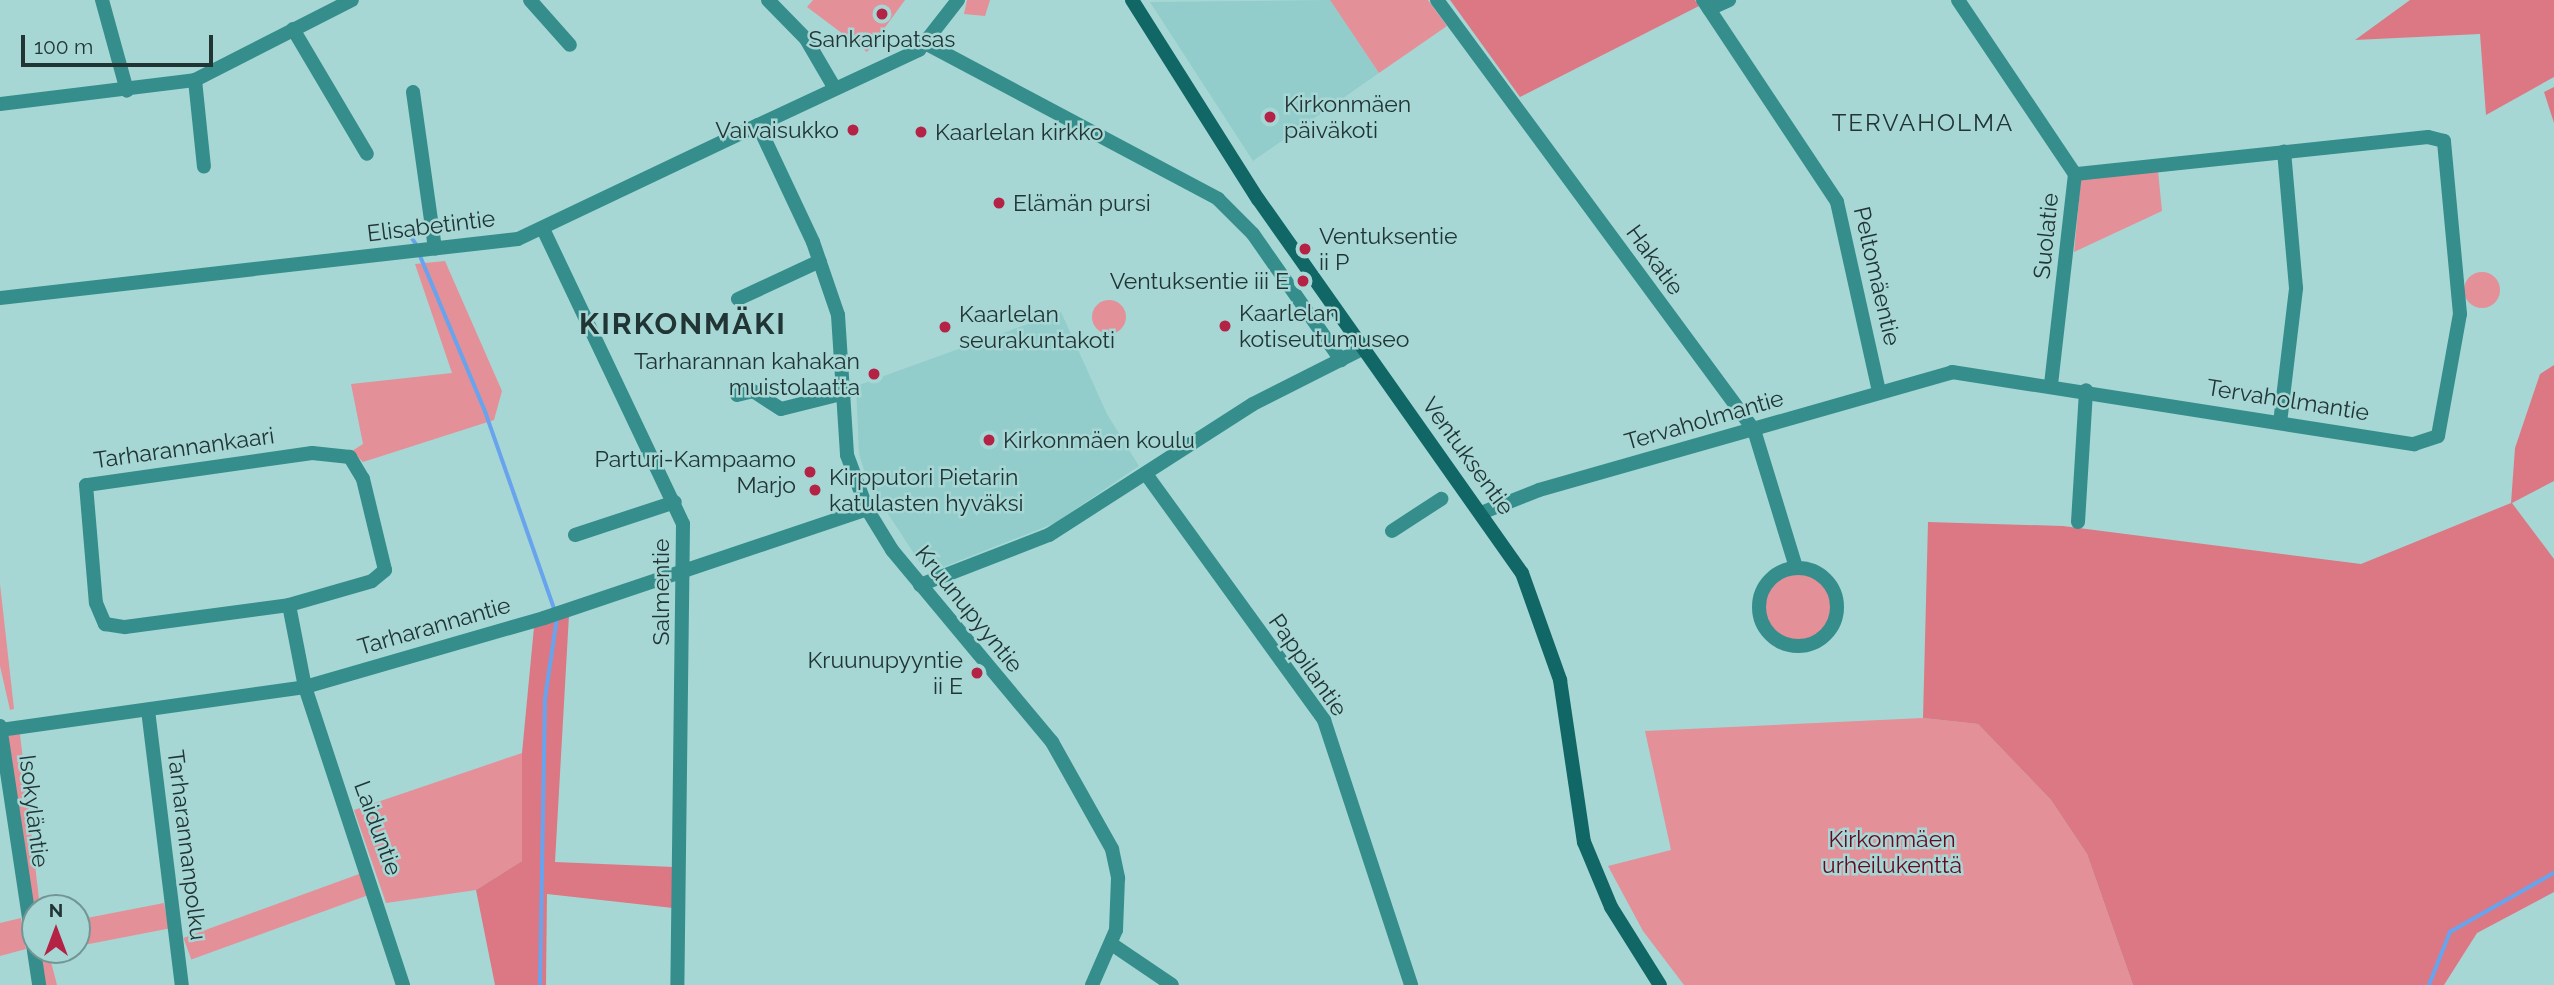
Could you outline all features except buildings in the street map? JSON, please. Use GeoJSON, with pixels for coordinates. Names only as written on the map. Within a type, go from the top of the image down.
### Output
{"type":"FeatureCollection","features":[{"type":"Feature","properties":{"kind":"main road","name":"Ventuksentie"},"geometry":{"type":"LineString","coordinates":[[1132,0],[1362,349],[1522,573],[1545,630],[1560,680],[1577,815],[1598,879],[1660,985]]}},
{"type":"Feature","properties":{"kind":"street"},"geometry":{"type":"LineString","coordinates":[[102,0],[127,91]]}},
{"type":"Feature","properties":{"kind":"street"},"geometry":{"type":"LineString","coordinates":[[0,104],[127,91],[195,80],[352,0]]}},
{"type":"Feature","properties":{"kind":"street"},"geometry":{"type":"LineString","coordinates":[[530,0],[570,45]]}},
{"type":"Feature","properties":{"kind":"street"},"geometry":{"type":"LineString","coordinates":[[768,0],[806,39],[834,87]]}},
{"type":"Feature","properties":{"kind":"street"},"geometry":{"type":"LineString","coordinates":[[958,0],[927,44],[1217,199],[1253,234],[1341,360]]}},
{"type":"Feature","properties":{"kind":"street","name":"Hakatie"},"geometry":{"type":"LineString","coordinates":[[1437,0],[1754,430],[1796,567]]}},
{"type":"Feature","properties":{"kind":"street"},"geometry":{"type":"LineString","coordinates":[[1706,4],[1729,0]]}},
{"type":"Feature","properties":{"kind":"street","name":"Suolatie"},"geometry":{"type":"LineString","coordinates":[[1958,0],[2075,174],[2052,384]]}},
{"type":"Feature","properties":{"kind":"street","name":"Peltomäentie"},"geometry":{"type":"LineString","coordinates":[[1706,4],[1837,202],[1879,392]]}},
{"type":"Feature","properties":{"kind":"street"},"geometry":{"type":"LineString","coordinates":[[293,29],[367,154]]}},
{"type":"Feature","properties":{"kind":"street","name":"Elisabetintie"},"geometry":{"type":"LineString","coordinates":[[0,298],[424,249],[544,231],[758,124],[927,44]]}},
{"type":"Feature","properties":{"kind":"street"},"geometry":{"type":"LineString","coordinates":[[195,80],[204,167]]}},
{"type":"Feature","properties":{"kind":"street"},"geometry":{"type":"LineString","coordinates":[[413,92],[424,249]]}},
{"type":"Feature","properties":{"kind":"street","name":"Kruunupyyntie"},"geometry":{"type":"LineString","coordinates":[[758,124],[820,261],[838,315],[847,455],[867,509],[920,585],[1052,743],[1093,806],[1118,878],[1113,945],[1092,985]]}},
{"type":"Feature","properties":{"kind":"street","name":"Tervaholmantie"},"geometry":{"type":"LineString","coordinates":[[1481,513],[1952,372],[2052,384],[2414,444],[2433,440],[2446,418],[2460,314],[2444,141],[2284,152],[2075,174]]}},
{"type":"Feature","properties":{"kind":"street"},"geometry":{"type":"LineString","coordinates":[[2280,423],[2296,288],[2284,152]]}},
{"type":"Feature","properties":{"kind":"street","name":"Salmentie"},"geometry":{"type":"LineString","coordinates":[[544,231],[675,502],[686,571],[677,985]]}},
{"type":"Feature","properties":{"kind":"street"},"geometry":{"type":"LineString","coordinates":[[738,299],[820,261]]}},
{"type":"Feature","properties":{"kind":"street"},"geometry":{"type":"LineString","coordinates":[[920,585],[1049,535],[1253,404],[1362,349]]}},
{"type":"Feature","properties":{"kind":"street"},"geometry":{"type":"LineString","coordinates":[[2078,522],[2086,390]]}},
{"type":"Feature","properties":{"kind":"street"},"geometry":{"type":"LineString","coordinates":[[737,395],[753,391],[781,409],[845,393]]}},
{"type":"Feature","properties":{"kind":"street","name":"Tarharannankaari"},"geometry":{"type":"LineString","coordinates":[[312,453],[350,457],[363,479],[385,570],[372,581],[289,605],[125,627],[105,624],[96,603],[86,485],[312,453]]}},
{"type":"Feature","properties":{"kind":"street","name":"Pappilantie"},"geometry":{"type":"LineString","coordinates":[[1146,474],[1324,720],[1411,985]]}},
{"type":"Feature","properties":{"kind":"street"},"geometry":{"type":"LineString","coordinates":[[1392,531],[1441,499]]}},
{"type":"Feature","properties":{"kind":"street"},"geometry":{"type":"LineString","coordinates":[[575,535],[675,502]]}},
{"type":"Feature","properties":{"kind":"street","name":"Tarharannantie"},"geometry":{"type":"LineString","coordinates":[[0,729],[305,687],[558,613],[867,509]]}},
{"type":"Feature","properties":{"kind":"street"},"geometry":{"type":"LineString","coordinates":[[1796,567],[1833,584],[1836,612],[1822,637],[1787,644],[1766,631],[1759,601],[1769,579],[1796,567]]}},
{"type":"Feature","properties":{"kind":"street"},"geometry":{"type":"LineString","coordinates":[[289,605],[305,687]]}},
{"type":"Feature","properties":{"kind":"street","name":"Laiduntie"},"geometry":{"type":"LineString","coordinates":[[305,687],[403,985]]}},
{"type":"Feature","properties":{"kind":"street","name":"Tarharannanpolku"},"geometry":{"type":"LineString","coordinates":[[148,710],[181,985]]}},
{"type":"Feature","properties":{"kind":"street","name":"Isokyläntie"},"geometry":{"type":"LineString","coordinates":[[0,729],[39,985]]}},
{"type":"Feature","properties":{"kind":"street"},"geometry":{"type":"LineString","coordinates":[[1113,945],[1172,985]]}},
{"type":"Feature","properties":{"kind":"shaded area","name":"Kirkonmäen päiväkoti"},"geometry":{"type":"Polygon","coordinates":[[[1330,0],[1379,73],[1253,161],[1150,2],[1330,0]]]}},
{"type":"Feature","properties":{"kind":"shaded area"},"geometry":{"type":"Polygon","coordinates":[[[1450,0],[1695,0],[1699,6],[1520,97],[1450,0]]]}},
{"type":"Feature","properties":{"kind":"shaded area"},"geometry":{"type":"Polygon","coordinates":[[[2410,0],[2554,0],[2554,77],[2486,115],[2480,34],[2355,40],[2410,0]]]}},
{"type":"Feature","properties":{"kind":"shaded area"},"geometry":{"type":"Polygon","coordinates":[[[2554,87],[2554,123],[2544,92],[2554,87]]]}},
{"type":"Feature","properties":{"kind":"shaded area","name":"Kirkonmäen koulu"},"geometry":{"type":"Polygon","coordinates":[[[1061,312],[1107,414],[1139,466],[1055,523],[941,568],[922,566],[868,483],[859,454],[856,386],[1061,312]]]}},
{"type":"Feature","properties":{"kind":"shaded area"},"geometry":{"type":"Polygon","coordinates":[[[2554,365],[2554,481],[2512,503],[2554,559],[2554,892],[2477,933],[2444,985],[2133,985],[2087,854],[2051,800],[1978,724],[1923,718],[1928,522],[2063,526],[2361,564],[2511,503],[2515,448],[2540,374],[2554,365]]]}},
{"type":"Feature","properties":{"kind":"shaded area"},"geometry":{"type":"Polygon","coordinates":[[[569,615],[555,862],[674,867],[673,908],[547,894],[546,985],[495,985],[476,890],[522,861],[522,753],[534,627],[569,615]]]}},
{"type":"Feature","properties":{"kind":"green space"},"geometry":{"type":"Polygon","coordinates":[[[813,0],[905,0],[867,52],[807,7],[813,0]]]}},
{"type":"Feature","properties":{"kind":"green space"},"geometry":{"type":"Polygon","coordinates":[[[967,0],[990,0],[985,16],[964,14],[967,0]]]}},
{"type":"Feature","properties":{"kind":"green space"},"geometry":{"type":"Polygon","coordinates":[[[1330,0],[1428,0],[1447,26],[1379,73],[1330,0]]]}},
{"type":"Feature","properties":{"kind":"green space"},"geometry":{"type":"Polygon","coordinates":[[[2158,171],[2162,211],[2074,252],[2081,179],[2158,171]]]}},
{"type":"Feature","properties":{"kind":"green space"},"geometry":{"type":"Polygon","coordinates":[[[445,261],[502,391],[494,420],[363,462],[352,451],[363,444],[351,384],[452,373],[415,264],[445,261]]]}},
{"type":"Feature","properties":{"kind":"green space"},"geometry":{"type":"Polygon","coordinates":[[[2482,272],[2495,277],[2500,290],[2495,303],[2482,308],[2469,303],[2464,290],[2469,277],[2482,272]]]}},
{"type":"Feature","properties":{"kind":"green space"},"geometry":{"type":"Polygon","coordinates":[[[1109,300],[1121,305],[1126,317],[1121,329],[1109,334],[1097,329],[1092,317],[1097,305],[1109,300]]]}},
{"type":"Feature","properties":{"kind":"green space"},"geometry":{"type":"Polygon","coordinates":[[[1798,574],[1811,577],[1821,584],[1828,594],[1831,607],[1828,620],[1821,630],[1811,637],[1798,640],[1785,637],[1775,630],[1768,620],[1765,607],[1768,594],[1775,584],[1785,577],[1798,574]]]}},
{"type":"Feature","properties":{"kind":"green space"},"geometry":{"type":"Polygon","coordinates":[[[0,584],[14,709],[10,710],[0,666],[0,584]]]}},
{"type":"Feature","properties":{"kind":"green space","name":"Kirkonmäen urheilukenttä"},"geometry":{"type":"Polygon","coordinates":[[[1923,718],[1978,724],[2051,800],[2087,854],[2133,985],[1684,985],[1643,931],[1608,866],[1671,850],[1645,731],[1923,718]]]}},
{"type":"Feature","properties":{"kind":"green space"},"geometry":{"type":"Polygon","coordinates":[[[20,734],[38,894],[30,894],[5,736],[20,734]]]}},
{"type":"Feature","properties":{"kind":"green space"},"geometry":{"type":"Polygon","coordinates":[[[522,753],[522,861],[476,890],[386,903],[354,810],[522,753]]]}},
{"type":"Feature","properties":{"kind":"green space"},"geometry":{"type":"Polygon","coordinates":[[[362,873],[370,895],[191,960],[183,938],[362,873]]]}},
{"type":"Feature","properties":{"kind":"green space"},"geometry":{"type":"Polygon","coordinates":[[[164,903],[169,929],[91,944],[91,917],[164,903]]]}},
{"type":"Feature","properties":{"kind":"green space"},"geometry":{"type":"Polygon","coordinates":[[[21,918],[21,950],[0,956],[0,923],[21,918]]]}},
{"type":"Feature","properties":{"kind":"green space"},"geometry":{"type":"Polygon","coordinates":[[[39,964],[52,964],[57,985],[44,985],[39,964]]]}},
{"type":"Feature","properties":{"kind":"waterway"},"geometry":{"type":"LineString","coordinates":[[405,227],[418,247]]}},
{"type":"Feature","properties":{"kind":"waterway"},"geometry":{"type":"LineString","coordinates":[[420,255],[486,413],[555,610]]}},
{"type":"Feature","properties":{"kind":"waterway"},"geometry":{"type":"LineString","coordinates":[[540,985],[545,699],[557,618]]}},
{"type":"Feature","properties":{"kind":"waterway"},"geometry":{"type":"LineString","coordinates":[[2429,985],[2450,932],[2554,873]]}},
{"type":"Feature","properties":{"kind":"place","name":"Sankaripatsas"},"geometry":{"type":"Point","coordinates":[882,14]}},
{"type":"Feature","properties":{"kind":"place","name":"Kirkonmäen päiväkoti"},"geometry":{"type":"Point","coordinates":[1270,117]}},
{"type":"Feature","properties":{"kind":"place","name":"Vaivaisukko"},"geometry":{"type":"Point","coordinates":[853,130]}},
{"type":"Feature","properties":{"kind":"place","name":"Kaarlelan kirkko"},"geometry":{"type":"Point","coordinates":[921,132]}},
{"type":"Feature","properties":{"kind":"place","name":"Elämän pursi"},"geometry":{"type":"Point","coordinates":[999,203]}},
{"type":"Feature","properties":{"kind":"place","name":"Ventuksentie ii P"},"geometry":{"type":"Point","coordinates":[1305,249]}},
{"type":"Feature","properties":{"kind":"place","name":"Ventuksentie iii E"},"geometry":{"type":"Point","coordinates":[1303,281]}},
{"type":"Feature","properties":{"kind":"place","name":"Kaarlelan kotiseutumuseo"},"geometry":{"type":"Point","coordinates":[1225,326]}},
{"type":"Feature","properties":{"kind":"place","name":"Kaarlelan seurakuntakoti"},"geometry":{"type":"Point","coordinates":[945,327]}},
{"type":"Feature","properties":{"kind":"place","name":"Tarharannan kahakan muistolaatta"},"geometry":{"type":"Point","coordinates":[874,374]}},
{"type":"Feature","properties":{"kind":"place","name":"Kirkonmäen koulu"},"geometry":{"type":"Point","coordinates":[989,440]}},
{"type":"Feature","properties":{"kind":"place","name":"Parturi-Kampaamo Marjo"},"geometry":{"type":"Point","coordinates":[810,472]}},
{"type":"Feature","properties":{"kind":"place","name":"Kirpputori Pietarin katulasten hyväksi"},"geometry":{"type":"Point","coordinates":[815,490]}},
{"type":"Feature","properties":{"kind":"place","name":"Kruunupyyntie ii E"},"geometry":{"type":"Point","coordinates":[977,673]}},
{"type":"Feature","properties":{"kind":"district","name":"TERVAHOLMA"},"geometry":{"type":"Point","coordinates":[1923,123]}},
{"type":"Feature","properties":{"kind":"district","name":"KIRKONMÄKI"},"geometry":{"type":"Point","coordinates":[683,324]}}]}
